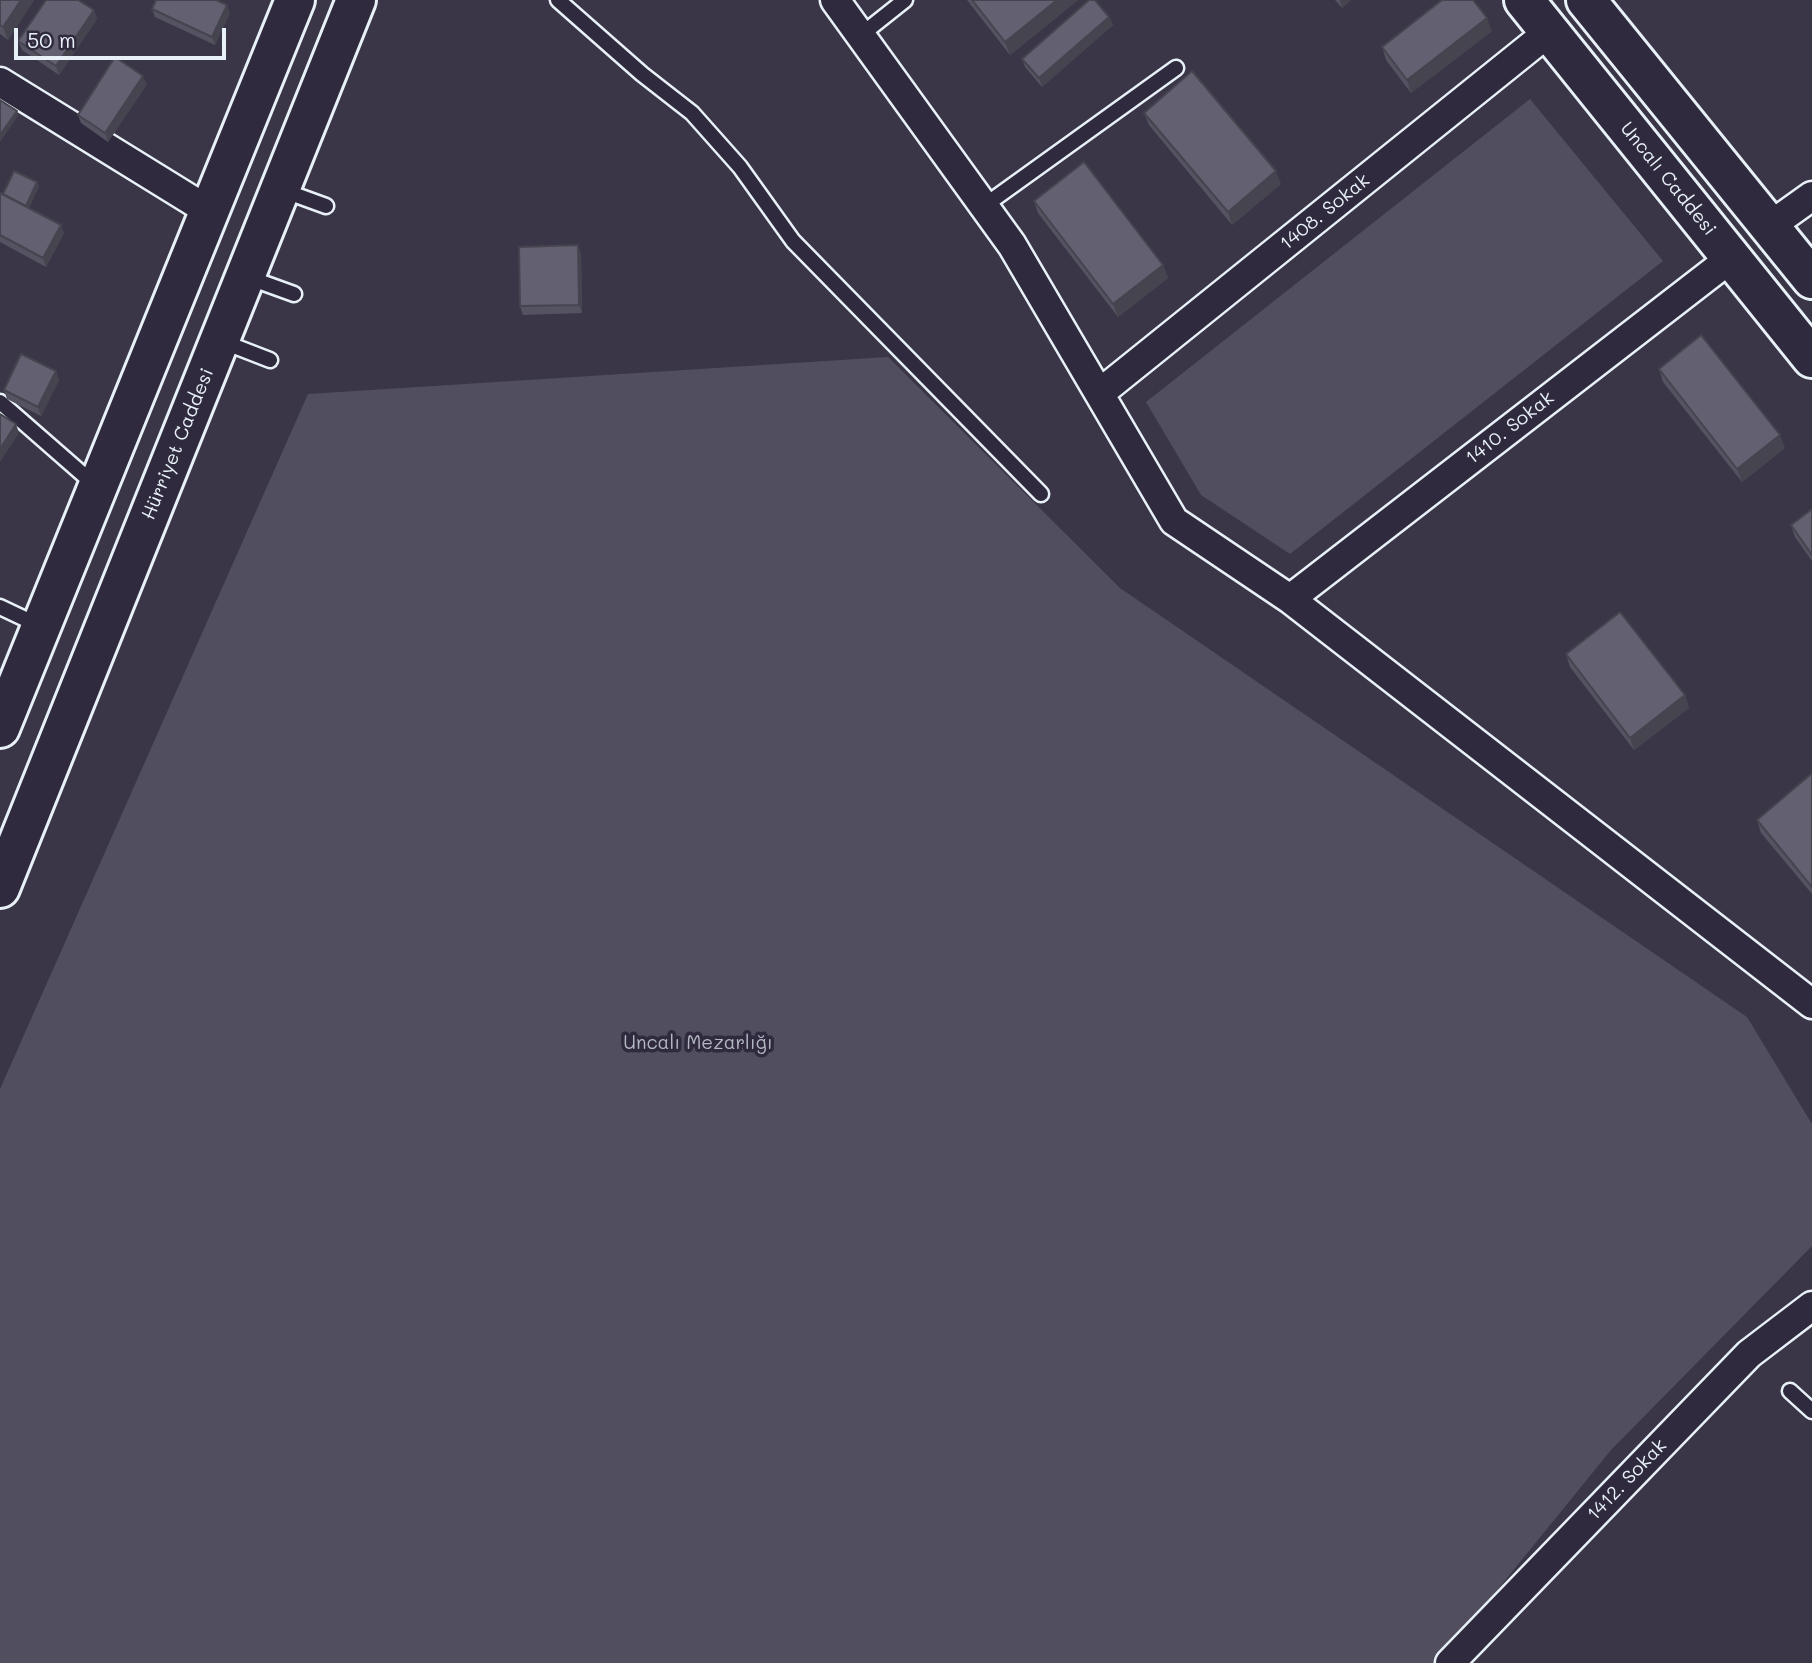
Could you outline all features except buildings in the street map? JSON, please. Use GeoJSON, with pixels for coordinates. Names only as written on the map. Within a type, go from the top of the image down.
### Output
{"type":"FeatureCollection","features":[{"type":"Feature","properties":{"kind":"main road"},"geometry":{"type":"LineString","coordinates":[[0,728],[295,0]]}},
{"type":"Feature","properties":{"kind":"main road","name":"Hürriyet Caddesi"},"geometry":{"type":"LineString","coordinates":[[0,888],[356,0]]}},
{"type":"Feature","properties":{"kind":"main road","name":"Uncalı Caddesi"},"geometry":{"type":"LineString","coordinates":[[1524,0],[1812,358]]}},
{"type":"Feature","properties":{"kind":"main road"},"geometry":{"type":"LineString","coordinates":[[1595,3],[1812,279]]}},
{"type":"Feature","properties":{"kind":"street"},"geometry":{"type":"LineString","coordinates":[[835,0],[1012,245],[1174,521],[1290,599],[1812,1004]]}},
{"type":"Feature","properties":{"kind":"street","name":"1408. Sokak"},"geometry":{"type":"LineString","coordinates":[[1100,393],[1550,31]]}},
{"type":"Feature","properties":{"kind":"street"},"geometry":{"type":"LineString","coordinates":[[0,82],[209,211]]}},
{"type":"Feature","properties":{"kind":"street"},"geometry":{"type":"LineString","coordinates":[[1770,226],[1812,196]]}},
{"type":"Feature","properties":{"kind":"street","name":"1410. Sokak"},"geometry":{"type":"LineString","coordinates":[[1290,599],[1731,258]]}},
{"type":"Feature","properties":{"kind":"street","name":"1412. Sokak"},"geometry":{"type":"LineString","coordinates":[[1450,1663],[1749,1354],[1812,1306]]}},
{"type":"Feature","properties":{"kind":"lane"},"geometry":{"type":"LineString","coordinates":[[558,0],[642,74],[692,113],[740,167],[793,240],[1041,494]]}},
{"type":"Feature","properties":{"kind":"lane"},"geometry":{"type":"LineString","coordinates":[[861,35],[905,0]]}},
{"type":"Feature","properties":{"kind":"lane"},"geometry":{"type":"LineString","coordinates":[[984,206],[1176,68]]}},
{"type":"Feature","properties":{"kind":"lane"},"geometry":{"type":"LineString","coordinates":[[280,190],[326,206]]}},
{"type":"Feature","properties":{"kind":"lane"},"geometry":{"type":"LineString","coordinates":[[246,277],[294,294]]}},
{"type":"Feature","properties":{"kind":"lane"},"geometry":{"type":"LineString","coordinates":[[220,341],[270,360]]}},
{"type":"Feature","properties":{"kind":"lane"},"geometry":{"type":"LineString","coordinates":[[0,402],[77,470],[98,485]]}},
{"type":"Feature","properties":{"kind":"lane"},"geometry":{"type":"LineString","coordinates":[[0,607],[41,627]]}},
{"type":"Feature","properties":{"kind":"lane"},"geometry":{"type":"LineString","coordinates":[[1790,1391],[1812,1411]]}},
{"type":"Feature","properties":{"kind":"green space"},"geometry":{"type":"Polygon","coordinates":[[[1530,99],[1663,261],[1290,554],[1201,495],[1146,402],[1530,99]]]}},
{"type":"Feature","properties":{"kind":"green space","name":"Uncalı Mezarlığı"},"geometry":{"type":"Polygon","coordinates":[[[888,357],[1120,588],[1747,1017],[1812,1124],[1812,1246],[1611,1450],[1438,1663],[0,1663],[0,1089],[308,394],[888,357]]]}}]}
